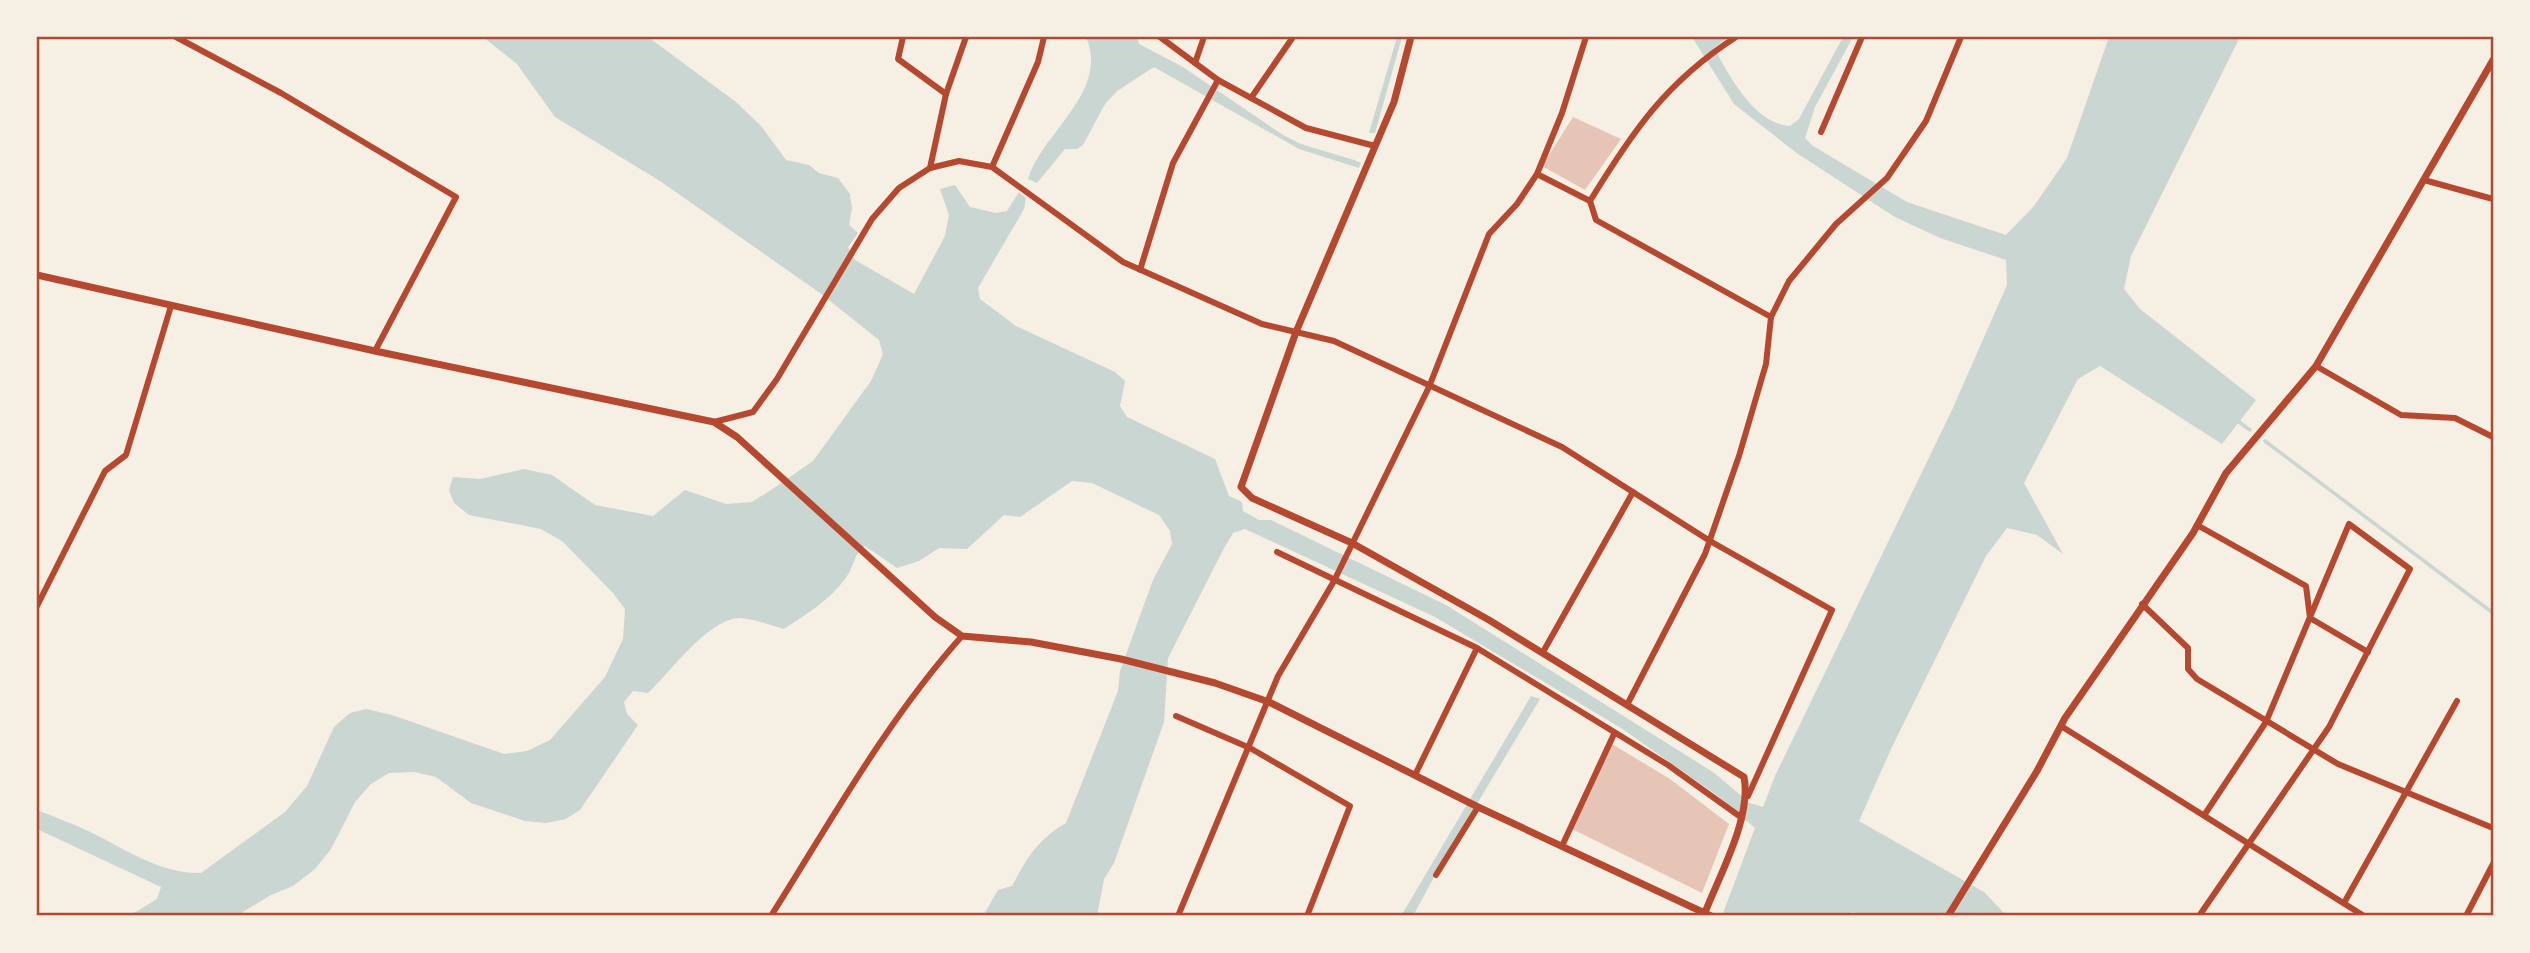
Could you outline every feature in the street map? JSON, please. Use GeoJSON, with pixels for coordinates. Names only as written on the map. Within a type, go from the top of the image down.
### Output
{"type":"FeatureCollection","features":[{"type":"Feature","properties":{"kind":"street"},"geometry":{"type":"LineString","coordinates":[[176,37],[281,93],[456,197],[375,351]]}},
{"type":"Feature","properties":{"kind":"street"},"geometry":{"type":"LineString","coordinates":[[903,37],[898,59],[946,94]]}},
{"type":"Feature","properties":{"kind":"street"},"geometry":{"type":"LineString","coordinates":[[930,168],[946,94],[966,37]]}},
{"type":"Feature","properties":{"kind":"street"},"geometry":{"type":"LineString","coordinates":[[992,167],[1038,62],[1044,37]]}},
{"type":"Feature","properties":{"kind":"street"},"geometry":{"type":"LineString","coordinates":[[1160,37],[1218,80],[1306,128],[1376,146]]}},
{"type":"Feature","properties":{"kind":"street"},"geometry":{"type":"LineString","coordinates":[[1195,62],[1204,37]]}},
{"type":"Feature","properties":{"kind":"street"},"geometry":{"type":"LineString","coordinates":[[1251,98],[1293,37]]}},
{"type":"Feature","properties":{"kind":"street"},"geometry":{"type":"LineString","coordinates":[[1411,37],[1394,103],[1296,332],[1241,487],[1252,498],[1352,544],[1628,703],[1744,777],[1748,796]]}},
{"type":"Feature","properties":{"kind":"street"},"geometry":{"type":"LineString","coordinates":[[1178,916],[1278,676],[1334,580],[1429,387],[1489,234],[1517,204],[1537,174],[1562,113],[1586,37]]}},
{"type":"Feature","properties":{"kind":"street"},"geometry":{"type":"LineString","coordinates":[[1590,201],[1656,103],[1702,59],[1736,37]]}},
{"type":"Feature","properties":{"kind":"street"},"geometry":{"type":"LineString","coordinates":[[1821,132],[1862,37]]}},
{"type":"Feature","properties":{"kind":"street"},"geometry":{"type":"LineString","coordinates":[[1628,703],[1710,541],[1766,364],[1772,317],[1789,281],[1836,224],[1886,178],[1926,121],[1961,37]]}},
{"type":"Feature","properties":{"kind":"street"},"geometry":{"type":"LineString","coordinates":[[1948,916],[2061,726],[2197,525],[2226,473],[2316,366],[2493,60]]}},
{"type":"Feature","properties":{"kind":"street"},"geometry":{"type":"LineString","coordinates":[[1140,270],[1173,163],[1218,80]]}},
{"type":"Feature","properties":{"kind":"street"},"geometry":{"type":"LineString","coordinates":[[714,422],[753,412],[872,219],[899,188],[930,168],[959,161],[992,167],[1124,262],[1140,270],[1262,324],[1334,341],[1562,447],[1710,541],[1832,610],[1748,796],[1703,916]]}},
{"type":"Feature","properties":{"kind":"street"},"geometry":{"type":"LineString","coordinates":[[1537,174],[1590,201],[1596,220],[1772,317]]}},
{"type":"Feature","properties":{"kind":"street"},"geometry":{"type":"LineString","coordinates":[[2424,180],[2493,199]]}},
{"type":"Feature","properties":{"kind":"street"},"geometry":{"type":"LineString","coordinates":[[37,275],[375,351],[714,422],[737,437],[935,617],[962,636],[1031,642],[1121,659],[1269,702],[1478,807],[1711,916]]}},
{"type":"Feature","properties":{"kind":"street"},"geometry":{"type":"LineString","coordinates":[[37,606],[40,592],[105,471],[126,455],[172,306]]}},
{"type":"Feature","properties":{"kind":"street"},"geometry":{"type":"LineString","coordinates":[[2316,366],[2401,415],[2455,418],[2493,438]]}},
{"type":"Feature","properties":{"kind":"street"},"geometry":{"type":"LineString","coordinates":[[1543,652],[1633,492]]}},
{"type":"Feature","properties":{"kind":"street"},"geometry":{"type":"LineString","coordinates":[[2199,916],[2329,727],[2410,569],[2349,524],[2266,722],[2205,814]]}},
{"type":"Feature","properties":{"kind":"street"},"geometry":{"type":"LineString","coordinates":[[2197,525],[2306,586],[2310,618]]}},
{"type":"Feature","properties":{"kind":"street"},"geometry":{"type":"LineString","coordinates":[[1277,552],[1477,648],[1668,765],[1742,817]]}},
{"type":"Feature","properties":{"kind":"street"},"geometry":{"type":"LineString","coordinates":[[2142,604],[2188,648],[2188,669],[2197,679],[2313,750],[2493,828]]}},
{"type":"Feature","properties":{"kind":"street"},"geometry":{"type":"LineString","coordinates":[[2310,618],[2368,652]]}},
{"type":"Feature","properties":{"kind":"street"},"geometry":{"type":"LineString","coordinates":[[771,916],[885,735],[933,669],[962,636]]}},
{"type":"Feature","properties":{"kind":"street"},"geometry":{"type":"LineString","coordinates":[[1415,775],[1477,648]]}},
{"type":"Feature","properties":{"kind":"street"},"geometry":{"type":"LineString","coordinates":[[2344,903],[2457,701]]}},
{"type":"Feature","properties":{"kind":"street"},"geometry":{"type":"LineString","coordinates":[[1176,716],[1250,748],[1350,806],[1307,916]]}},
{"type":"Feature","properties":{"kind":"street"},"geometry":{"type":"LineString","coordinates":[[2061,726],[2364,916]]}},
{"type":"Feature","properties":{"kind":"street"},"geometry":{"type":"LineString","coordinates":[[1562,846],[1614,734]]}},
{"type":"Feature","properties":{"kind":"street"},"geometry":{"type":"LineString","coordinates":[[1437,876],[1478,807]]}},
{"type":"Feature","properties":{"kind":"street"},"geometry":{"type":"LineString","coordinates":[[2466,916],[2493,864]]}},
{"type":"Feature","properties":{"kind":"shaded area"},"geometry":{"type":"Polygon","coordinates":[[[483,37],[648,37],[736,102],[761,126],[786,160],[809,165],[819,173],[838,178],[850,194],[852,208],[849,225],[858,233],[848,247],[855,260],[914,294],[945,236],[949,215],[940,189],[955,185],[970,207],[996,213],[1007,211],[1019,192],[1026,198],[1024,209],[978,288],[980,299],[1016,326],[1115,372],[1125,381],[1120,406],[1127,417],[1215,459],[1229,496],[1242,502],[1243,511],[1259,520],[1271,520],[1446,605],[1713,772],[1750,803],[1763,807],[1775,776],[1952,410],[2007,285],[2006,260],[1940,238],[1895,217],[1798,154],[1734,104],[1692,37],[1728,37],[1714,48],[1735,84],[1765,117],[1790,126],[1799,119],[1843,37],[1853,37],[1815,107],[1805,138],[1813,146],[1907,202],[2006,235],[2034,206],[2067,158],[2109,37],[2240,37],[2131,256],[2124,289],[2140,309],[2256,400],[2222,444],[2100,366],[2078,379],[2024,483],[2063,554],[2037,535],[2007,528],[1986,556],[1891,749],[1859,821],[1984,892],[2007,916],[1860,916],[1854,912],[1835,916],[1722,916],[1755,828],[1715,794],[1621,728],[1435,617],[1245,529],[1233,533],[1168,658],[1164,722],[1114,863],[1104,879],[1097,916],[983,916],[998,890],[1012,886],[1034,850],[1066,823],[1118,691],[1120,671],[1153,580],[1172,544],[1170,531],[1159,515],[1092,483],[1072,481],[1020,517],[1004,515],[967,549],[939,548],[919,561],[897,568],[865,546],[857,554],[845,579],[832,594],[784,629],[741,618],[728,620],[716,627],[703,636],[648,693],[633,691],[624,702],[627,714],[638,725],[580,810],[566,819],[546,823],[525,821],[471,803],[436,777],[414,772],[389,773],[371,784],[355,802],[331,849],[315,869],[293,886],[271,895],[236,916],[129,916],[157,899],[161,887],[37,829],[37,810],[88,831],[156,865],[201,873],[285,812],[307,786],[334,727],[350,713],[366,709],[392,715],[504,754],[527,751],[550,740],[605,677],[623,639],[625,609],[613,593],[562,541],[541,529],[469,515],[454,503],[449,490],[453,477],[480,479],[524,469],[552,475],[595,505],[653,516],[685,490],[726,504],[752,502],[813,461],[871,381],[883,354],[879,340],[820,293],[660,181],[555,117],[517,64],[483,37]]]}},
{"type":"Feature","properties":{"kind":"shaded area"},"geometry":{"type":"Polygon","coordinates":[[[1086,37],[1137,37],[1139,44],[1183,67],[1283,135],[1301,144],[1361,163],[1359,168],[1299,149],[1154,67],[1117,91],[1105,104],[1083,145],[1077,149],[1065,149],[1037,183],[1028,179],[1035,162],[1082,94],[1089,76],[1091,57],[1086,37]]]}},
{"type":"Feature","properties":{"kind":"shaded area"},"geometry":{"type":"Polygon","coordinates":[[[1397,37],[1402,37],[1375,133],[1369,133],[1397,37]]]}},
{"type":"Feature","properties":{"kind":"shaded area"},"geometry":{"type":"Polygon","coordinates":[[[1531,696],[1540,699],[1445,857],[1413,916],[1401,916],[1531,696]]]}},
{"type":"Feature","properties":{"kind":"building"},"geometry":{"type":"Polygon","coordinates":[[[1573,117],[1621,139],[1585,190],[1542,166],[1573,117]]]}},
{"type":"Feature","properties":{"kind":"building"},"geometry":{"type":"Polygon","coordinates":[[[1612,744],[1670,779],[1729,824],[1702,893],[1572,829],[1612,744]]]}},
{"type":"Feature","properties":{"kind":"waterway"},"geometry":{"type":"LineString","coordinates":[[2235,419],[2250,430]]}},
{"type":"Feature","properties":{"kind":"waterway"},"geometry":{"type":"LineString","coordinates":[[2265,441],[2493,613]]}}]}
